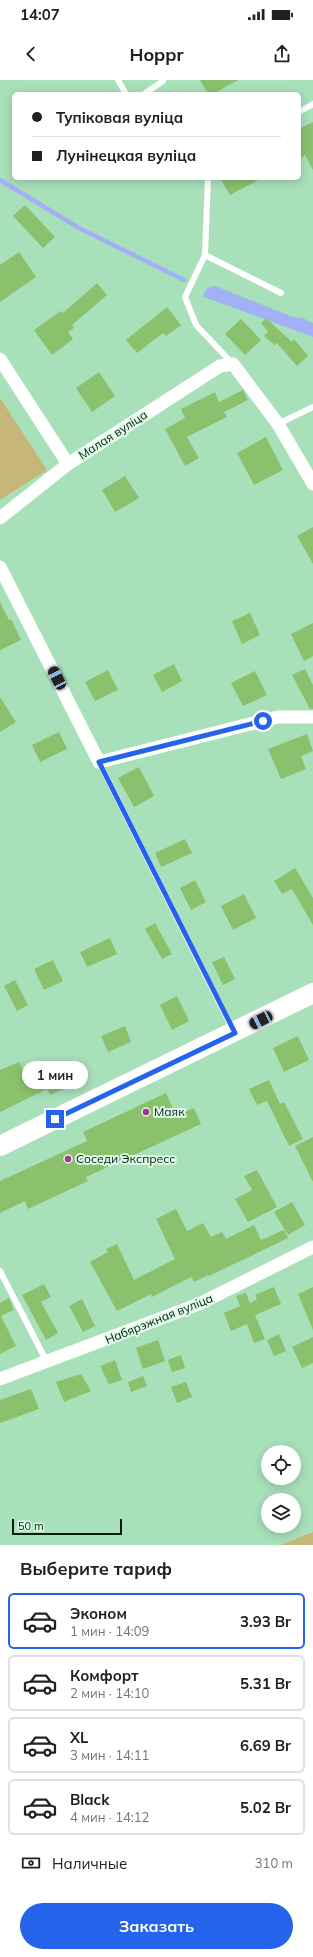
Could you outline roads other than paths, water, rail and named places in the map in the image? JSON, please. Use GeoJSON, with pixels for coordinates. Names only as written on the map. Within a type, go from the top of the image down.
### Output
{"type":"FeatureCollection","features":[{"type":"Feature","properties":{"kind":"main road"},"geometry":{"type":"LineString","coordinates":[[0,1146],[235,1033],[313,993]]}},
{"type":"Feature","properties":{"kind":"street"},"geometry":{"type":"LineString","coordinates":[[0,359],[68,464]]}},
{"type":"Feature","properties":{"kind":"street"},"geometry":{"type":"LineString","coordinates":[[233,364],[278,424],[313,484]]}},
{"type":"Feature","properties":{"kind":"street","name":"Малая вуліца"},"geometry":{"type":"LineString","coordinates":[[0,518],[68,464],[220,366],[233,364]]}},
{"type":"Feature","properties":{"kind":"street"},"geometry":{"type":"LineString","coordinates":[[0,566],[99,762],[278,718],[313,717]]}},
{"type":"Feature","properties":{"kind":"street","name":"Набярэжная вуліца"},"geometry":{"type":"LineString","coordinates":[[0,1379],[199,1304],[313,1247]]}},
{"type":"Feature","properties":{"kind":"lane"},"geometry":{"type":"LineString","coordinates":[[118,80],[125,92]]}},
{"type":"Feature","properties":{"kind":"lane"},"geometry":{"type":"LineString","coordinates":[[147,92],[163,81],[162,80]]}},
{"type":"Feature","properties":{"kind":"lane"},"geometry":{"type":"LineString","coordinates":[[301,111],[313,104]]}},
{"type":"Feature","properties":{"kind":"lane"},"geometry":{"type":"LineString","coordinates":[[208,180],[204,255],[185,297],[196,325],[233,364]]}},
{"type":"Feature","properties":{"kind":"lane"},"geometry":{"type":"LineString","coordinates":[[204,255],[281,293]]}},
{"type":"Feature","properties":{"kind":"lane"},"geometry":{"type":"LineString","coordinates":[[278,424],[313,408]]}},
{"type":"Feature","properties":{"kind":"lane"},"geometry":{"type":"LineString","coordinates":[[99,762],[235,1033]]}},
{"type":"Feature","properties":{"kind":"lane"},"geometry":{"type":"LineString","coordinates":[[0,1271],[48,1362]]}},
{"type":"Feature","properties":{"kind":"water"},"geometry":{"type":"Polygon","coordinates":[[[215,286],[293,317],[303,318],[313,323],[313,337],[204,297],[207,289],[215,286]]]}},
{"type":"Feature","properties":{"kind":"waterway"},"geometry":{"type":"LineString","coordinates":[[0,180],[79,228],[184,280]]}},
{"type":"Feature","properties":{"kind":"place","name":"Маяк"},"geometry":{"type":"Point","coordinates":[146,1112]}},
{"type":"Feature","properties":{"kind":"place","name":"Соседи Экспресс"},"geometry":{"type":"Point","coordinates":[68,1159]}}]}
